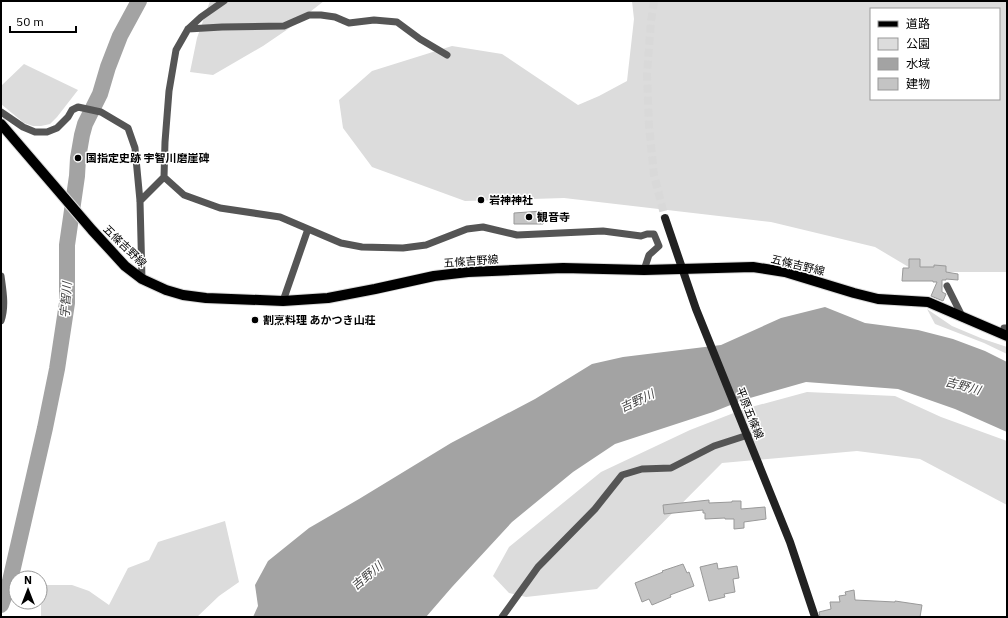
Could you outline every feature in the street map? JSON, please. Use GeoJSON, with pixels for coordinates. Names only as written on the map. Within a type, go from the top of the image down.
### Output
{"type":"FeatureCollection","features":[{"type":"Feature","properties":{"kind":"main road","name":"五條吉野線"},"geometry":{"type":"LineString","coordinates":[[1,124],[92,230],[126,266],[142,278],[166,290],[183,295],[206,298],[283,301],[328,298],[434,276],[468,272],[563,268],[644,270],[753,267],[785,272],[878,299],[928,302],[964,318],[1006,333]]}},
{"type":"Feature","properties":{"kind":"main road","name":"平原五條線"},"geometry":{"type":"LineString","coordinates":[[665,218],[696,309],[790,542],[814,617]]}},
{"type":"Feature","properties":{"kind":"street"},"geometry":{"type":"LineString","coordinates":[[140,201],[164,177],[164,142],[169,91],[176,50],[188,29],[201,17],[224,1]]}},
{"type":"Feature","properties":{"kind":"street"},"geometry":{"type":"LineString","coordinates":[[188,29],[222,26],[284,26],[309,15],[321,15],[349,23],[374,20],[397,22],[420,39],[447,55]]}},
{"type":"Feature","properties":{"kind":"street"},"geometry":{"type":"LineString","coordinates":[[1,112],[23,127],[34,132],[47,132],[57,128],[72,110],[78,107],[101,112],[128,128],[135,148],[140,201],[142,278]]}},
{"type":"Feature","properties":{"kind":"street"},"geometry":{"type":"LineString","coordinates":[[164,177],[184,194],[220,208],[280,217],[341,243],[362,247],[403,248],[426,244],[467,229],[483,227],[517,235],[603,231],[641,236],[654,234],[660,246],[649,255],[644,270]]}},
{"type":"Feature","properties":{"kind":"street"},"geometry":{"type":"LineString","coordinates":[[283,301],[308,229]]}},
{"type":"Feature","properties":{"kind":"street"},"geometry":{"type":"LineString","coordinates":[[1,276],[4,312],[1,320]]}},
{"type":"Feature","properties":{"kind":"street"},"geometry":{"type":"LineString","coordinates":[[947,286],[964,318]]}},
{"type":"Feature","properties":{"kind":"street"},"geometry":{"type":"LineString","coordinates":[[502,617],[538,567],[595,509],[622,475],[642,469],[672,468],[714,446],[748,435]]}},
{"type":"Feature","properties":{"kind":"green space"},"geometry":{"type":"Polygon","coordinates":[[[210,1],[324,1],[263,46],[213,75],[190,72],[197,38],[210,1]]]}},
{"type":"Feature","properties":{"kind":"green space"},"geometry":{"type":"Polygon","coordinates":[[[632,1],[1007,1],[1007,272],[917,272],[875,247],[771,222],[564,198],[465,201],[372,167],[343,128],[339,100],[372,71],[452,46],[502,54],[578,105],[627,81],[634,19],[632,1]]]}},
{"type":"Feature","properties":{"kind":"green space"},"geometry":{"type":"Polygon","coordinates":[[[24,64],[78,90],[50,124],[33,126],[24,123],[1,104],[1,86],[24,64]]]}},
{"type":"Feature","properties":{"kind":"green space"},"geometry":{"type":"Polygon","coordinates":[[[927,309],[952,326],[1007,347],[1007,354],[984,343],[935,324],[927,309]]]}},
{"type":"Feature","properties":{"kind":"green space"},"geometry":{"type":"Polygon","coordinates":[[[807,392],[895,396],[941,417],[1007,441],[1007,505],[920,459],[857,451],[722,463],[597,589],[526,597],[509,593],[493,576],[509,547],[601,472],[690,430],[744,409],[807,392]]]}},
{"type":"Feature","properties":{"kind":"green space"},"geometry":{"type":"Polygon","coordinates":[[[225,521],[239,582],[219,596],[197,617],[41,617],[41,610],[48,610],[48,585],[72,585],[89,591],[109,605],[128,568],[149,560],[158,542],[225,521]]]}},
{"type":"Feature","properties":{"kind":"water","name":"吉野川"},"geometry":{"type":"Polygon","coordinates":[[[825,307],[865,323],[918,330],[953,339],[985,351],[1007,362],[1007,432],[955,409],[898,389],[806,382],[743,400],[713,412],[615,444],[573,472],[512,522],[426,617],[253,617],[258,606],[255,585],[268,561],[309,528],[451,443],[535,399],[592,364],[623,357],[721,345],[781,318],[825,307]]]}},
{"type":"Feature","properties":{"kind":"building"},"geometry":{"type":"Polygon","coordinates":[[[542,211],[543,224],[514,224],[514,213],[542,211]]]}},
{"type":"Feature","properties":{"kind":"building"},"geometry":{"type":"Polygon","coordinates":[[[909,259],[920,259],[920,267],[934,267],[934,265],[946,266],[946,272],[958,274],[958,280],[942,280],[942,292],[946,294],[943,301],[931,296],[937,282],[902,281],[903,268],[909,268],[909,259]]]}},
{"type":"Feature","properties":{"kind":"building"},"geometry":{"type":"Polygon","coordinates":[[[709,500],[709,503],[741,501],[741,509],[765,507],[766,519],[744,522],[744,528],[734,529],[734,519],[705,519],[705,513],[703,513],[703,510],[664,514],[663,505],[709,500]]]}},
{"type":"Feature","properties":{"kind":"building"},"geometry":{"type":"Polygon","coordinates":[[[717,563],[718,569],[737,566],[739,578],[733,579],[735,592],[724,594],[725,597],[709,601],[700,567],[717,563]]]}},
{"type":"Feature","properties":{"kind":"building"},"geometry":{"type":"Polygon","coordinates":[[[683,564],[687,573],[689,572],[694,586],[670,595],[671,597],[652,605],[649,599],[642,602],[635,583],[663,572],[662,571],[683,564]]]}},
{"type":"Feature","properties":{"kind":"building"},"geometry":{"type":"Polygon","coordinates":[[[854,590],[855,600],[895,601],[922,605],[920,617],[820,617],[819,612],[831,609],[830,602],[840,602],[839,596],[846,595],[845,592],[854,590]]]}},
{"type":"Feature","properties":{"kind":"waterway","name":"宇智川"},"geometry":{"type":"LineString","coordinates":[[1,605],[10,581],[57,369],[67,303],[67,245],[82,135],[85,124],[100,94],[108,67],[120,36],[139,1]]}},
{"type":"Feature","properties":{"kind":"tunnel"},"geometry":{"type":"LineString","coordinates":[[654,1],[647,74],[649,126],[654,175],[665,218]]}},
{"type":"Feature","properties":{"kind":"place","name":"国指定史跡 宇智川磨崖碑"},"geometry":{"type":"Point","coordinates":[78,158]}},
{"type":"Feature","properties":{"kind":"place","name":"岩神神社"},"geometry":{"type":"Point","coordinates":[481,200]}},
{"type":"Feature","properties":{"kind":"place","name":"観音寺"},"geometry":{"type":"Point","coordinates":[529,217]}},
{"type":"Feature","properties":{"kind":"place","name":"割烹料理 あかつき山荘"},"geometry":{"type":"Point","coordinates":[255,320]}}]}
